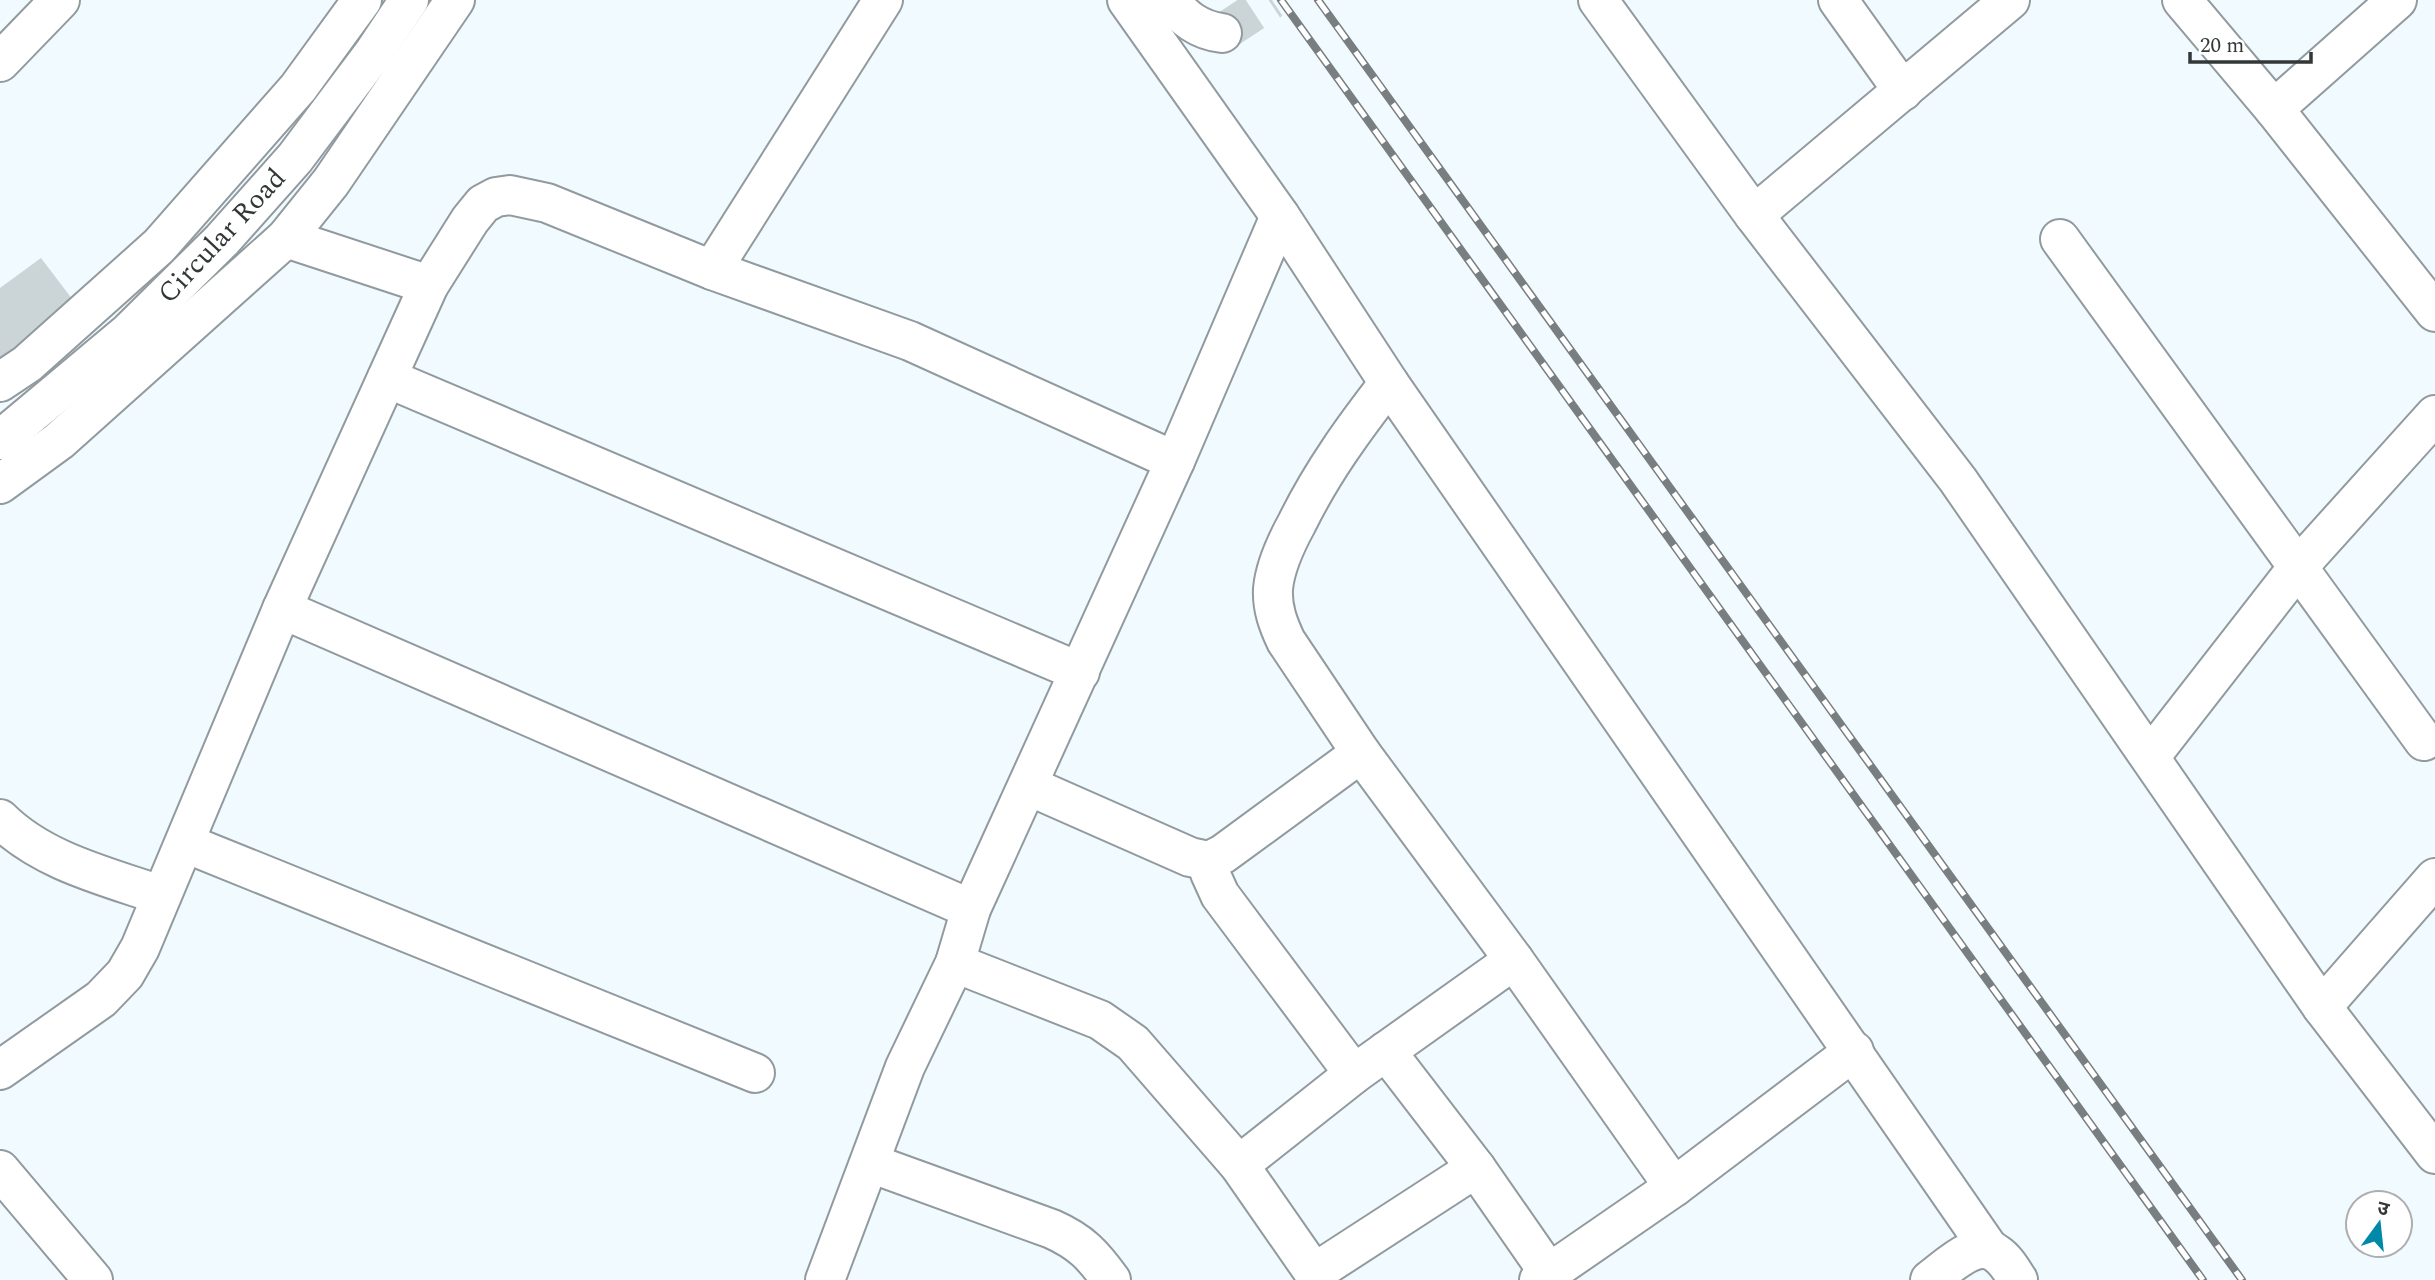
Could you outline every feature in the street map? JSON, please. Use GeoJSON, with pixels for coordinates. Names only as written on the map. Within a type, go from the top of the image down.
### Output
{"type":"FeatureCollection","features":[{"type":"Feature","properties":{"kind":"street"},"geometry":{"type":"LineString","coordinates":[[12,50],[34,0]]}},
{"type":"Feature","properties":{"kind":"street"},"geometry":{"type":"LineString","coordinates":[[12,50],[60,0]]}},
{"type":"Feature","properties":{"kind":"street"},"geometry":{"type":"LineString","coordinates":[[0,382],[27,364],[159,246],[298,88],[362,0]]}},
{"type":"Feature","properties":{"kind":"street","name":"Circular Road"},"geometry":{"type":"LineString","coordinates":[[0,440],[129,332],[222,240],[295,159],[373,54],[409,0]]}},
{"type":"Feature","properties":{"kind":"street"},"geometry":{"type":"LineString","coordinates":[[0,484],[59,441],[286,238],[331,182],[455,0]]}},
{"type":"Feature","properties":{"kind":"street"},"geometry":{"type":"LineString","coordinates":[[712,270],[883,0]]}},
{"type":"Feature","properties":{"kind":"street"},"geometry":{"type":"LineString","coordinates":[[1127,0],[1280,216],[1389,383],[1989,1249],[2000,1256],[2018,1280]]}},
{"type":"Feature","properties":{"kind":"street"},"geometry":{"type":"LineString","coordinates":[[1169,0],[1188,21],[1209,31],[1222,33]]}},
{"type":"Feature","properties":{"kind":"street"},"geometry":{"type":"LineString","coordinates":[[1598,0],[1754,215],[1958,480],[2322,1007],[2435,1154]]}},
{"type":"Feature","properties":{"kind":"street"},"geometry":{"type":"LineString","coordinates":[[1838,0],[1903,91]]}},
{"type":"Feature","properties":{"kind":"street"},"geometry":{"type":"LineString","coordinates":[[1754,215],[2010,0]]}},
{"type":"Feature","properties":{"kind":"street"},"geometry":{"type":"LineString","coordinates":[[2182,0],[2274,109],[2435,312]]}},
{"type":"Feature","properties":{"kind":"street"},"geometry":{"type":"LineString","coordinates":[[2274,109],[2397,0]]}},
{"type":"Feature","properties":{"kind":"street"},"geometry":{"type":"LineString","coordinates":[[0,1070],[101,999],[125,974],[185,842],[282,609],[429,285],[470,220],[483,204],[496,197],[510,195],[547,203],[712,270],[911,341],[1175,461]]}},
{"type":"Feature","properties":{"kind":"street"},"geometry":{"type":"LineString","coordinates":[[825,1280],[905,1067],[955,963],[971,909],[1175,461],[1280,216]]}},
{"type":"Feature","properties":{"kind":"street"},"geometry":{"type":"LineString","coordinates":[[286,238],[429,285]]}},
{"type":"Feature","properties":{"kind":"street"},"geometry":{"type":"LineString","coordinates":[[2060,239],[2424,741]]}},
{"type":"Feature","properties":{"kind":"street"},"geometry":{"type":"LineString","coordinates":[[387,378],[1080,672]]}},
{"type":"Feature","properties":{"kind":"street"},"geometry":{"type":"LineString","coordinates":[[1389,383],[1348,436],[1326,470],[1290,537],[1278,565],[1273,586],[1277,622],[1286,641],[1361,753],[1514,960],[1674,1186]]}},
{"type":"Feature","properties":{"kind":"street"},"geometry":{"type":"LineString","coordinates":[[2150,757],[2298,567],[2435,415]]}},
{"type":"Feature","properties":{"kind":"street"},"geometry":{"type":"LineString","coordinates":[[282,609],[971,909]]}},
{"type":"Feature","properties":{"kind":"street"},"geometry":{"type":"LineString","coordinates":[[1029,786],[1190,857],[1209,860],[1223,854],[1361,753]]}},
{"type":"Feature","properties":{"kind":"street"},"geometry":{"type":"LineString","coordinates":[[0,819],[24,839],[50,854],[160,895]]}},
{"type":"Feature","properties":{"kind":"street"},"geometry":{"type":"LineString","coordinates":[[185,842],[755,1073]]}},
{"type":"Feature","properties":{"kind":"street"},"geometry":{"type":"LineString","coordinates":[[1209,860],[1210,873],[1220,895],[1354,1074]]}},
{"type":"Feature","properties":{"kind":"street"},"geometry":{"type":"LineString","coordinates":[[2322,1007],[2435,878]]}},
{"type":"Feature","properties":{"kind":"street"},"geometry":{"type":"LineString","coordinates":[[1240,1165],[1354,1074],[1514,960]]}},
{"type":"Feature","properties":{"kind":"street"},"geometry":{"type":"LineString","coordinates":[[955,963],[1082,1012],[1115,1028],[1142,1051],[1240,1165],[1317,1277],[1476,1168]]}},
{"type":"Feature","properties":{"kind":"street"},"geometry":{"type":"LineString","coordinates":[[1386,1051],[1476,1168],[1544,1276],[1674,1186],[1854,1051]]}},
{"type":"Feature","properties":{"kind":"street"},"geometry":{"type":"LineString","coordinates":[[870,1163],[1074,1239],[1095,1258],[1111,1280]]}},
{"type":"Feature","properties":{"kind":"street"},"geometry":{"type":"LineString","coordinates":[[7,1187],[84,1277]]}},
{"type":"Feature","properties":{"kind":"street"},"geometry":{"type":"LineString","coordinates":[[1930,1280],[1976,1249],[1989,1249]]}},
{"type":"Feature","properties":{"kind":"building"},"geometry":{"type":"Polygon","coordinates":[[[41,258],[82,312],[0,372],[0,288],[41,258]]]}},
{"type":"Feature","properties":{"kind":"tunnel"},"geometry":{"type":"LineString","coordinates":[[1222,33],[1272,0]]}},
{"type":"Feature","properties":{"kind":"railway"},"geometry":{"type":"LineString","coordinates":[[1281,0],[2203,1280]]}},
{"type":"Feature","properties":{"kind":"railway"},"geometry":{"type":"LineString","coordinates":[[1318,0],[2242,1280]]}}]}
